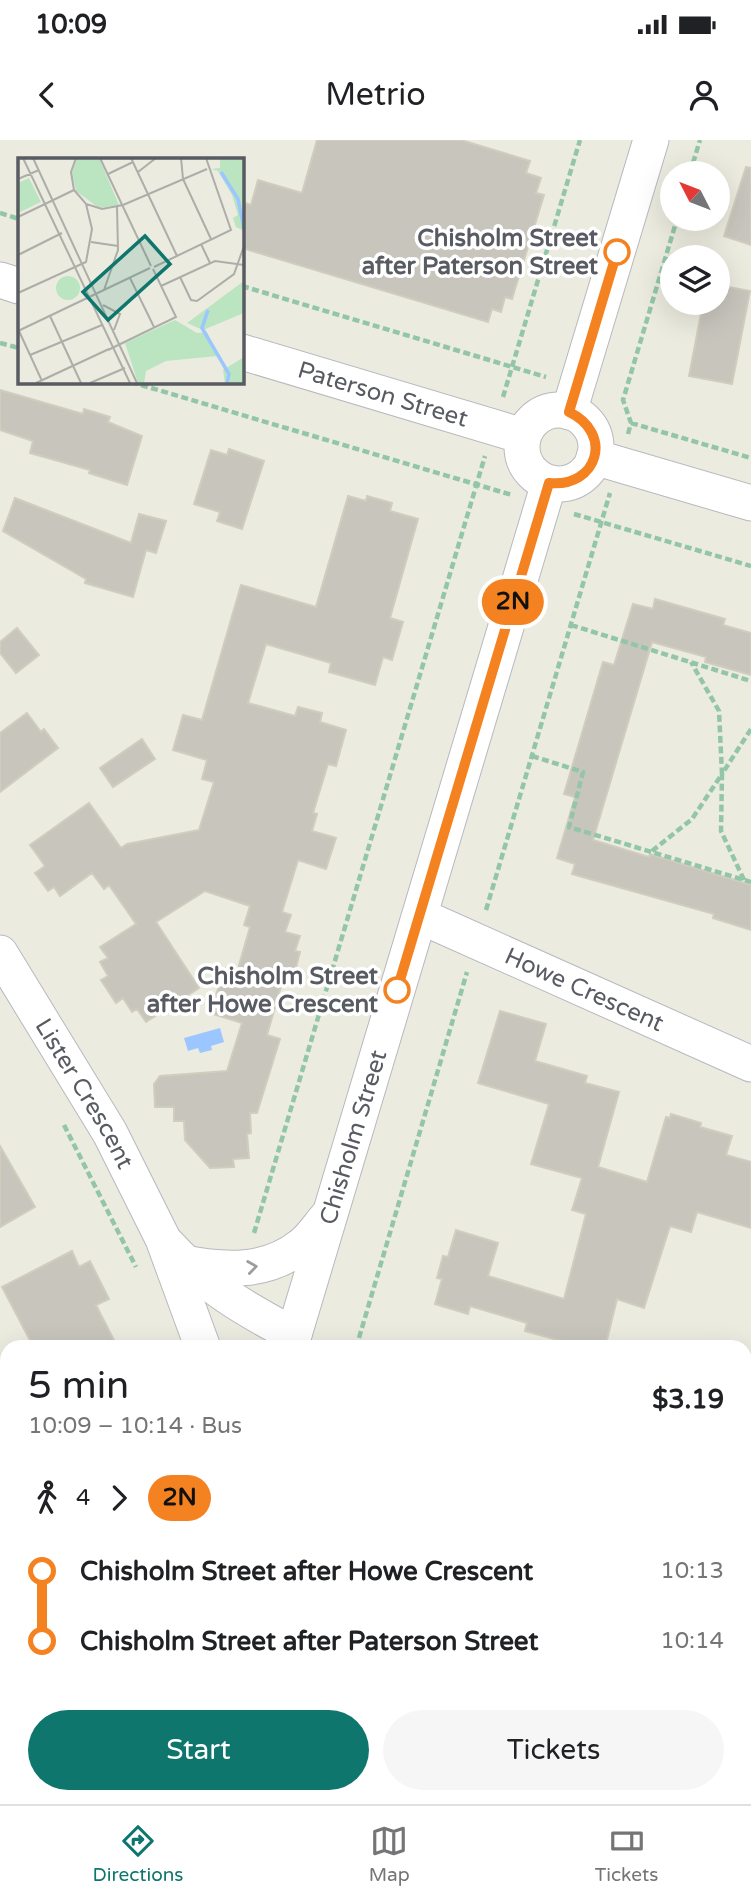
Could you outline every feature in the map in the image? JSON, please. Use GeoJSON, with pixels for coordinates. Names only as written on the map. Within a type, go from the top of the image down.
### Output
{"type":"FeatureCollection","features":[{"type":"Feature","properties":{"kind":"street"},"geometry":{"type":"LineString","coordinates":[[651,140],[573,399],[546,412],[528,426],[508,432],[521,448],[523,460],[538,478],[546,494],[606,461],[751,503]]}},
{"type":"Feature","properties":{"kind":"street"},"geometry":{"type":"LineString","coordinates":[[0,280],[18,286]]}},
{"type":"Feature","properties":{"kind":"street","name":"Paterson Street"},"geometry":{"type":"LineString","coordinates":[[243,352],[508,432]]}},
{"type":"Feature","properties":{"kind":"street"},"geometry":{"type":"LineString","coordinates":[[573,399],[606,461]]}},
{"type":"Feature","properties":{"kind":"street","name":"Chisholm Street"},"geometry":{"type":"LineString","coordinates":[[292,1340],[546,494]]}},
{"type":"Feature","properties":{"kind":"street","name":"Howe Crescent"},"geometry":{"type":"LineString","coordinates":[[419,916],[751,1064]]}},
{"type":"Feature","properties":{"kind":"street","name":"Lister Crescent"},"geometry":{"type":"LineString","coordinates":[[0,953],[110,1133],[174,1251],[202,1340]]}},
{"type":"Feature","properties":{"kind":"street"},"geometry":{"type":"LineString","coordinates":[[174,1251],[212,1268],[243,1268],[269,1264],[302,1246],[328,1215]]}},
{"type":"Feature","properties":{"kind":"street","name":"Lister Crescent"},"geometry":{"type":"LineString","coordinates":[[174,1251],[233,1302],[290,1340]]}},
{"type":"Feature","properties":{"kind":"path"},"geometry":{"type":"LineString","coordinates":[[243,1268],[477,485],[508,432],[512,367],[580,140]]}},
{"type":"Feature","properties":{"kind":"path"},"geometry":{"type":"LineString","coordinates":[[694,161],[700,140]]}},
{"type":"Feature","properties":{"kind":"path"},"geometry":{"type":"LineString","coordinates":[[0,214],[18,219]]}},
{"type":"Feature","properties":{"kind":"path"},"geometry":{"type":"LineString","coordinates":[[631,423],[623,400],[673,231]]}},
{"type":"Feature","properties":{"kind":"path"},"geometry":{"type":"LineString","coordinates":[[243,286],[512,367],[573,399]]}},
{"type":"Feature","properties":{"kind":"path"},"geometry":{"type":"LineString","coordinates":[[0,343],[18,348]]}},
{"type":"Feature","properties":{"kind":"path"},"geometry":{"type":"LineString","coordinates":[[134,383],[477,485],[546,494],[601,522],[751,566]]}},
{"type":"Feature","properties":{"kind":"path"},"geometry":{"type":"LineString","coordinates":[[631,423],[751,458]]}},
{"type":"Feature","properties":{"kind":"path"},"geometry":{"type":"LineString","coordinates":[[358,1340],[601,522],[606,461],[631,423]]}},
{"type":"Feature","properties":{"kind":"path"},"geometry":{"type":"LineString","coordinates":[[571,625],[751,681]]}},
{"type":"Feature","properties":{"kind":"path"},"geometry":{"type":"LineString","coordinates":[[691,662],[719,711],[721,831],[744,880]]}},
{"type":"Feature","properties":{"kind":"path"},"geometry":{"type":"LineString","coordinates":[[652,852],[692,819],[751,729]]}},
{"type":"Feature","properties":{"kind":"path"},"geometry":{"type":"LineString","coordinates":[[532,756],[583,772],[569,827],[751,883]]}},
{"type":"Feature","properties":{"kind":"path"},"geometry":{"type":"LineString","coordinates":[[63,1124],[142,1279]]}},
{"type":"Feature","properties":{"kind":"water"},"geometry":{"type":"Polygon","coordinates":[[[220,1028],[224,1042],[211,1046],[212,1050],[200,1053],[198,1048],[188,1051],[184,1038],[220,1028]]]}},
{"type":"Feature","properties":{"kind":"building"},"geometry":{"type":"Polygon","coordinates":[[[317,140],[461,140],[530,161],[526,173],[541,178],[536,193],[544,195],[512,299],[505,297],[501,312],[492,309],[488,322],[243,248],[243,202],[251,205],[258,180],[302,193],[317,140]]]}},
{"type":"Feature","properties":{"kind":"building"},"geometry":{"type":"Polygon","coordinates":[[[746,167],[751,168],[751,245],[724,236],[726,231],[730,231],[730,217],[746,167]]]}},
{"type":"Feature","properties":{"kind":"building"},"geometry":{"type":"Polygon","coordinates":[[[730,287],[750,291],[732,384],[689,376],[701,315],[730,315],[730,287]]]}},
{"type":"Feature","properties":{"kind":"building"},"geometry":{"type":"Polygon","coordinates":[[[0,390],[83,414],[84,409],[110,417],[108,422],[142,436],[127,485],[89,473],[90,470],[30,453],[33,441],[0,430],[0,390]]]}},
{"type":"Feature","properties":{"kind":"building"},"geometry":{"type":"Polygon","coordinates":[[[229,449],[264,461],[242,529],[217,521],[220,512],[194,504],[211,450],[227,455],[229,449]]]}},
{"type":"Feature","properties":{"kind":"building"},"geometry":{"type":"Polygon","coordinates":[[[348,496],[366,501],[367,496],[392,503],[390,511],[418,519],[390,618],[403,622],[392,660],[383,657],[375,685],[329,672],[331,663],[266,644],[248,703],[295,716],[298,707],[322,713],[320,722],[346,730],[336,766],[328,764],[313,813],[317,814],[312,831],[336,838],[326,869],[298,860],[282,912],[291,915],[285,932],[300,936],[295,951],[300,952],[293,979],[284,976],[267,1035],[280,1039],[257,1113],[250,1113],[251,1133],[247,1134],[249,1158],[233,1159],[234,1167],[210,1168],[185,1140],[184,1121],[174,1121],[174,1107],[155,1107],[154,1084],[160,1076],[227,1071],[242,1023],[210,1013],[225,968],[237,972],[250,927],[244,925],[250,906],[205,891],[156,922],[199,988],[146,1022],[137,1009],[132,1012],[123,998],[116,1003],[101,980],[108,976],[100,962],[108,958],[100,947],[136,924],[109,885],[104,889],[92,873],[60,896],[54,887],[48,891],[35,873],[45,866],[30,845],[89,803],[121,848],[127,844],[199,830],[214,782],[202,779],[207,760],[173,750],[183,715],[202,720],[241,585],[316,607],[348,496]]]}},
{"type":"Feature","properties":{"kind":"building"},"geometry":{"type":"Polygon","coordinates":[[[15,498],[131,543],[139,514],[166,521],[156,553],[146,550],[133,597],[85,583],[86,579],[3,531],[15,498]]]}},
{"type":"Feature","properties":{"kind":"building"},"geometry":{"type":"Polygon","coordinates":[[[655,599],[725,619],[723,625],[751,633],[751,675],[705,662],[706,657],[652,642],[593,840],[649,857],[650,854],[751,885],[751,930],[713,918],[714,914],[572,874],[575,864],[557,858],[575,797],[564,794],[603,662],[614,665],[633,604],[653,609],[655,599]]]}},
{"type":"Feature","properties":{"kind":"building"},"geometry":{"type":"Polygon","coordinates":[[[17,628],[39,655],[16,673],[0,653],[0,642],[17,628]]]}},
{"type":"Feature","properties":{"kind":"building"},"geometry":{"type":"Polygon","coordinates":[[[27,713],[41,732],[44,729],[58,748],[0,792],[0,733],[27,713]]]}},
{"type":"Feature","properties":{"kind":"building"},"geometry":{"type":"Polygon","coordinates":[[[142,739],[155,759],[113,787],[100,768],[142,739]]]}},
{"type":"Feature","properties":{"kind":"building"},"geometry":{"type":"Polygon","coordinates":[[[500,1011],[546,1024],[535,1061],[587,1076],[585,1083],[619,1092],[598,1167],[647,1182],[666,1117],[670,1118],[671,1114],[701,1123],[700,1127],[732,1136],[726,1155],[751,1162],[751,1228],[697,1212],[691,1232],[670,1226],[644,1308],[617,1299],[607,1340],[558,1340],[525,1331],[527,1323],[470,1306],[468,1314],[435,1304],[442,1279],[437,1278],[443,1256],[448,1257],[456,1230],[498,1243],[488,1276],[564,1299],[586,1214],[572,1210],[582,1178],[531,1164],[549,1104],[478,1083],[500,1011]]]}},
{"type":"Feature","properties":{"kind":"building"},"geometry":{"type":"Polygon","coordinates":[[[0,1146],[35,1207],[0,1227],[0,1146]]]}},
{"type":"Feature","properties":{"kind":"building"},"geometry":{"type":"Polygon","coordinates":[[[72,1251],[79,1267],[90,1261],[109,1299],[96,1305],[114,1340],[30,1340],[2,1287],[72,1251]]]}},
{"type":"Feature","properties":{"kind":"bus line","name":"2N"},"geometry":{"type":"LineString","coordinates":[[397,990],[549,483],[571,482],[582,476],[594,457],[596,446],[588,424],[580,416],[569,412],[617,252]]}},
{"type":"Feature","properties":{"kind":"place","name":"Chisholm Street after Paterson Street"},"geometry":{"type":"Point","coordinates":[617,252]}},
{"type":"Feature","properties":{"kind":"place","name":"Chisholm Street after Howe Crescent"},"geometry":{"type":"Point","coordinates":[397,990]}}]}
